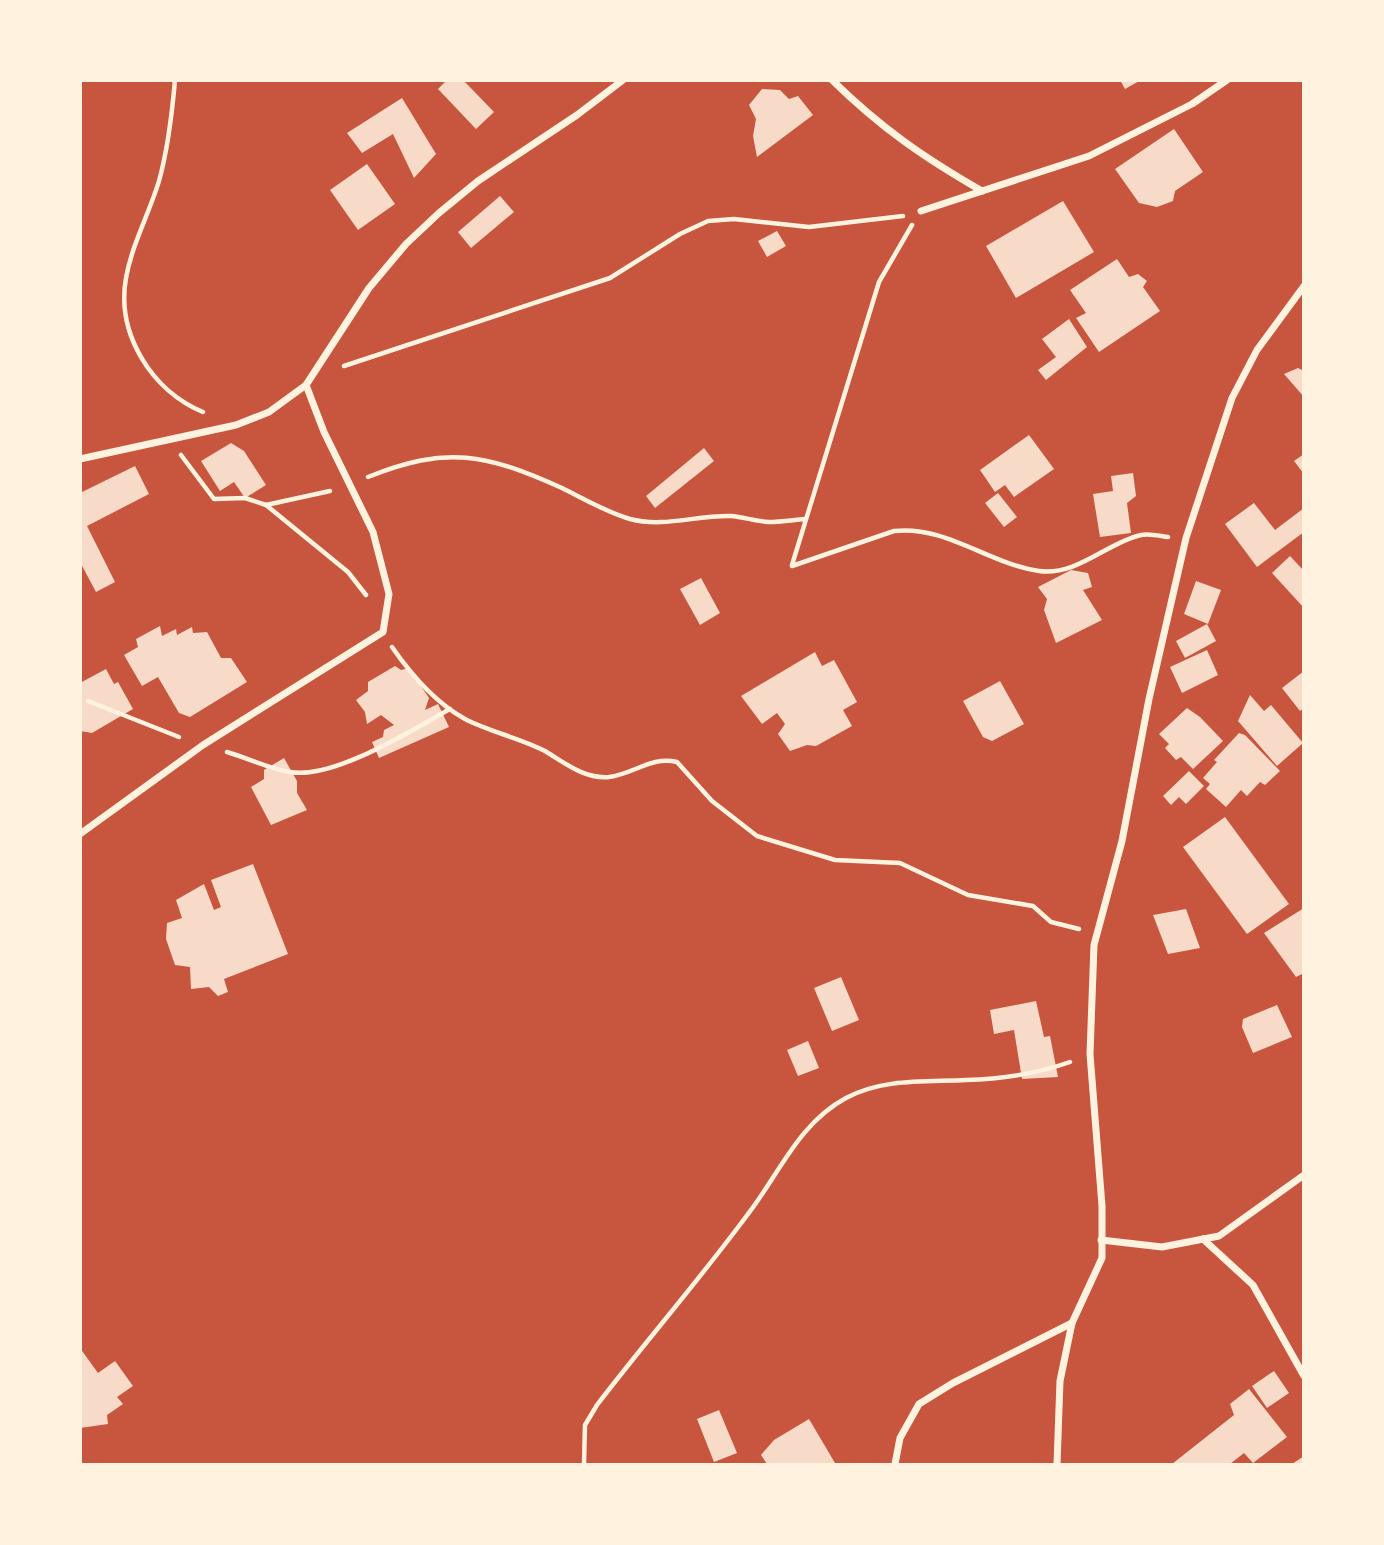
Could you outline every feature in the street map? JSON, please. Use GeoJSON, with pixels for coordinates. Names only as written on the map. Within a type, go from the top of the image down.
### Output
{"type":"FeatureCollection","features":[{"type":"Feature","properties":{"kind":"street"},"geometry":{"type":"LineString","coordinates":[[80,459],[236,425],[269,412],[306,385],[369,288],[405,244],[478,181],[578,115],[623,80]]}},
{"type":"Feature","properties":{"kind":"street"},"geometry":{"type":"LineString","coordinates":[[832,80],[872,120],[899,140],[982,191]]}},
{"type":"Feature","properties":{"kind":"street"},"geometry":{"type":"LineString","coordinates":[[921,211],[1089,156],[1192,104],[1227,80]]}},
{"type":"Feature","properties":{"kind":"street"},"geometry":{"type":"LineString","coordinates":[[1056,1465],[1060,1381],[1072,1323],[1102,1258],[1090,1054],[1091,983],[1099,930],[1124,829],[1149,699],[1186,538],[1232,398],[1257,350],[1304,286]]}},
{"type":"Feature","properties":{"kind":"street"},"geometry":{"type":"LineString","coordinates":[[80,834],[203,745],[383,632],[389,594],[373,532],[306,385]]}},
{"type":"Feature","properties":{"kind":"street"},"geometry":{"type":"LineString","coordinates":[[1101,1240],[1162,1247],[1219,1236],[1304,1175]]}},
{"type":"Feature","properties":{"kind":"street"},"geometry":{"type":"LineString","coordinates":[[1203,1240],[1253,1285],[1304,1376]]}},
{"type":"Feature","properties":{"kind":"street"},"geometry":{"type":"LineString","coordinates":[[895,1465],[900,1438],[919,1404],[953,1383],[1072,1323]]}},
{"type":"Feature","properties":{"kind":"path"},"geometry":{"type":"LineString","coordinates":[[175,80],[170,126],[159,180],[125,279],[125,309],[142,362],[153,374],[189,406],[236,425]]}},
{"type":"Feature","properties":{"kind":"path"},"geometry":{"type":"LineString","coordinates":[[306,385],[349,364],[610,278],[680,234],[709,221],[734,219],[810,227],[905,216],[921,211]]}},
{"type":"Feature","properties":{"kind":"path"},"geometry":{"type":"LineString","coordinates":[[921,211],[879,282],[792,566],[894,531],[909,529],[951,539],[1041,571],[1063,569],[1092,559],[1142,535],[1186,538]]}},
{"type":"Feature","properties":{"kind":"path"},"geometry":{"type":"LineString","coordinates":[[170,440],[214,499],[245,498],[266,505],[348,572],[364,592],[383,632],[416,676],[450,709],[465,719],[545,751],[574,770],[592,775],[608,777],[656,761],[677,762],[712,801],[757,836],[835,860],[900,863],[968,895],[1033,906],[1059,926],[1099,930]]}},
{"type":"Feature","properties":{"kind":"path"},"geometry":{"type":"LineString","coordinates":[[266,505],[350,485],[407,462],[430,457],[457,456],[488,461],[526,474],[596,506],[651,523],[731,516],[770,522],[805,519]]}},
{"type":"Feature","properties":{"kind":"path"},"geometry":{"type":"LineString","coordinates":[[88,701],[203,745],[289,772],[304,773],[368,753],[450,709]]}},
{"type":"Feature","properties":{"kind":"path"},"geometry":{"type":"LineString","coordinates":[[584,1465],[585,1424],[597,1405],[750,1212],[784,1156],[818,1121],[846,1098],[884,1086],[920,1080],[967,1080],[1039,1073],[1090,1054]]}},
{"type":"Feature","properties":{"kind":"building"},"geometry":{"type":"Polygon","coordinates":[[[447,80],[463,80],[494,112],[476,129],[438,89],[447,80]]]}},
{"type":"Feature","properties":{"kind":"building"},"geometry":{"type":"Polygon","coordinates":[[[1120,80],[1141,80],[1125,89],[1120,80]]]}},
{"type":"Feature","properties":{"kind":"building"},"geometry":{"type":"Polygon","coordinates":[[[762,89],[780,90],[789,99],[798,96],[813,115],[757,157],[753,136],[756,119],[749,105],[762,89]]]}},
{"type":"Feature","properties":{"kind":"building"},"geometry":{"type":"Polygon","coordinates":[[[402,98],[436,154],[414,178],[393,134],[362,153],[347,133],[402,98]]]}},
{"type":"Feature","properties":{"kind":"building"},"geometry":{"type":"Polygon","coordinates":[[[1174,129],[1203,172],[1175,191],[1173,201],[1157,207],[1139,203],[1115,169],[1174,129]]]}},
{"type":"Feature","properties":{"kind":"building"},"geometry":{"type":"Polygon","coordinates":[[[367,164],[395,204],[358,230],[330,190],[367,164]]]}},
{"type":"Feature","properties":{"kind":"building"},"geometry":{"type":"Polygon","coordinates":[[[500,196],[514,212],[471,248],[458,232],[500,196]]]}},
{"type":"Feature","properties":{"kind":"building"},"geometry":{"type":"Polygon","coordinates":[[[1063,201],[1094,252],[1016,298],[986,246],[1063,201]]]}},
{"type":"Feature","properties":{"kind":"building"},"geometry":{"type":"Polygon","coordinates":[[[777,231],[786,246],[767,257],[758,241],[777,231]]]}},
{"type":"Feature","properties":{"kind":"building"},"geometry":{"type":"Polygon","coordinates":[[[1117,259],[1129,277],[1138,274],[1147,281],[1143,287],[1160,311],[1099,352],[1076,318],[1086,313],[1070,290],[1117,259]]]}},
{"type":"Feature","properties":{"kind":"building"},"geometry":{"type":"Polygon","coordinates":[[[1069,319],[1087,347],[1046,380],[1038,370],[1056,357],[1042,339],[1069,319]]]}},
{"type":"Feature","properties":{"kind":"building"},"geometry":{"type":"Polygon","coordinates":[[[1298,368],[1304,371],[1304,397],[1284,374],[1298,368]]]}},
{"type":"Feature","properties":{"kind":"building"},"geometry":{"type":"Polygon","coordinates":[[[1029,435],[1054,469],[1014,497],[1005,485],[995,492],[980,470],[1029,435]]]}},
{"type":"Feature","properties":{"kind":"building"},"geometry":{"type":"Polygon","coordinates":[[[231,443],[244,451],[266,485],[245,498],[234,482],[220,491],[201,461],[231,443]]]}},
{"type":"Feature","properties":{"kind":"building"},"geometry":{"type":"Polygon","coordinates":[[[704,448],[714,461],[655,508],[646,496],[704,448]]]}},
{"type":"Feature","properties":{"kind":"building"},"geometry":{"type":"Polygon","coordinates":[[[1304,454],[1304,474],[1294,461],[1304,454]]]}},
{"type":"Feature","properties":{"kind":"building"},"geometry":{"type":"Polygon","coordinates":[[[135,466],[149,494],[87,526],[115,582],[96,592],[80,562],[80,493],[135,466]]]}},
{"type":"Feature","properties":{"kind":"building"},"geometry":{"type":"Polygon","coordinates":[[[1133,473],[1136,496],[1127,503],[1131,533],[1100,537],[1093,494],[1113,491],[1111,476],[1133,473]]]}},
{"type":"Feature","properties":{"kind":"building"},"geometry":{"type":"Polygon","coordinates":[[[998,493],[1017,517],[1004,527],[985,503],[998,493]]]}},
{"type":"Feature","properties":{"kind":"building"},"geometry":{"type":"Polygon","coordinates":[[[1254,503],[1275,530],[1304,508],[1304,532],[1257,567],[1225,524],[1254,503]]]}},
{"type":"Feature","properties":{"kind":"building"},"geometry":{"type":"Polygon","coordinates":[[[1290,556],[1304,571],[1304,608],[1272,573],[1290,556]]]}},
{"type":"Feature","properties":{"kind":"building"},"geometry":{"type":"Polygon","coordinates":[[[1071,570],[1088,573],[1092,587],[1083,590],[1102,620],[1056,643],[1044,610],[1047,599],[1038,587],[1071,570]]]}},
{"type":"Feature","properties":{"kind":"building"},"geometry":{"type":"Polygon","coordinates":[[[701,578],[720,613],[700,625],[680,589],[701,578]]]}},
{"type":"Feature","properties":{"kind":"building"},"geometry":{"type":"Polygon","coordinates":[[[1196,581],[1221,590],[1208,624],[1184,614],[1196,581]]]}},
{"type":"Feature","properties":{"kind":"building"},"geometry":{"type":"Polygon","coordinates":[[[1207,624],[1216,641],[1185,658],[1176,641],[1207,624]]]}},
{"type":"Feature","properties":{"kind":"building"},"geometry":{"type":"Polygon","coordinates":[[[160,626],[162,636],[176,629],[177,635],[192,627],[193,633],[207,632],[221,658],[231,658],[247,682],[190,717],[179,713],[158,677],[142,686],[124,655],[138,647],[136,639],[160,626]]]}},
{"type":"Feature","properties":{"kind":"building"},"geometry":{"type":"Polygon","coordinates":[[[1207,650],[1218,675],[1182,693],[1170,667],[1207,650]]]}},
{"type":"Feature","properties":{"kind":"building"},"geometry":{"type":"Polygon","coordinates":[[[815,652],[822,666],[834,660],[857,702],[843,710],[852,726],[816,746],[807,745],[790,751],[778,734],[785,724],[777,713],[762,724],[741,696],[815,652]]]}},
{"type":"Feature","properties":{"kind":"building"},"geometry":{"type":"Polygon","coordinates":[[[395,666],[401,670],[409,668],[429,698],[425,710],[438,704],[449,727],[379,758],[372,742],[383,737],[384,730],[394,725],[381,715],[367,724],[365,712],[356,700],[368,691],[368,682],[395,666]]]}},
{"type":"Feature","properties":{"kind":"building"},"geometry":{"type":"Polygon","coordinates":[[[106,669],[114,684],[118,682],[133,709],[92,733],[80,731],[80,683],[106,669]]]}},
{"type":"Feature","properties":{"kind":"building"},"geometry":{"type":"Polygon","coordinates":[[[1304,671],[1304,708],[1300,711],[1282,688],[1304,671]]]}},
{"type":"Feature","properties":{"kind":"building"},"geometry":{"type":"Polygon","coordinates":[[[1000,681],[1024,724],[992,741],[983,737],[963,701],[1000,681]]]}},
{"type":"Feature","properties":{"kind":"building"},"geometry":{"type":"Polygon","coordinates":[[[1250,695],[1264,711],[1271,705],[1303,743],[1277,766],[1238,721],[1250,695]]]}},
{"type":"Feature","properties":{"kind":"building"},"geometry":{"type":"Polygon","coordinates":[[[1187,708],[1200,717],[1223,741],[1193,769],[1181,757],[1176,760],[1165,748],[1169,744],[1159,734],[1187,708]]]}},
{"type":"Feature","properties":{"kind":"building"},"geometry":{"type":"Polygon","coordinates":[[[1239,733],[1245,735],[1280,771],[1265,785],[1260,782],[1247,796],[1241,790],[1226,807],[1206,789],[1210,784],[1203,778],[1217,762],[1214,760],[1239,733]]]}},
{"type":"Feature","properties":{"kind":"building"},"geometry":{"type":"Polygon","coordinates":[[[284,758],[297,781],[297,793],[307,810],[271,825],[251,787],[264,779],[264,770],[284,758]]]}},
{"type":"Feature","properties":{"kind":"building"},"geometry":{"type":"Polygon","coordinates":[[[1189,771],[1204,786],[1186,804],[1179,797],[1171,805],[1163,796],[1189,771]]]}},
{"type":"Feature","properties":{"kind":"building"},"geometry":{"type":"Polygon","coordinates":[[[1225,817],[1289,904],[1247,934],[1183,847],[1225,817]]]}},
{"type":"Feature","properties":{"kind":"building"},"geometry":{"type":"Polygon","coordinates":[[[253,864],[288,954],[224,979],[228,992],[218,996],[209,987],[191,989],[190,967],[175,965],[166,939],[167,923],[182,918],[176,900],[204,884],[214,910],[221,907],[211,880],[253,864]]]}},
{"type":"Feature","properties":{"kind":"building"},"geometry":{"type":"Polygon","coordinates":[[[1304,908],[1304,973],[1296,977],[1264,933],[1304,908]]]}},
{"type":"Feature","properties":{"kind":"building"},"geometry":{"type":"Polygon","coordinates":[[[1186,909],[1200,948],[1168,954],[1153,915],[1186,909]]]}},
{"type":"Feature","properties":{"kind":"building"},"geometry":{"type":"Polygon","coordinates":[[[841,977],[859,1020],[832,1031],[814,988],[841,977]]]}},
{"type":"Feature","properties":{"kind":"building"},"geometry":{"type":"Polygon","coordinates":[[[1036,1001],[1044,1037],[1050,1036],[1058,1077],[1022,1079],[1014,1030],[994,1034],[990,1010],[1036,1001]]]}},
{"type":"Feature","properties":{"kind":"building"},"geometry":{"type":"Polygon","coordinates":[[[1277,1005],[1292,1037],[1253,1053],[1242,1027],[1243,1019],[1277,1005]]]}},
{"type":"Feature","properties":{"kind":"building"},"geometry":{"type":"Polygon","coordinates":[[[808,1041],[819,1068],[798,1076],[787,1050],[808,1041]]]}},
{"type":"Feature","properties":{"kind":"building"},"geometry":{"type":"Polygon","coordinates":[[[80,1348],[98,1373],[115,1361],[133,1386],[117,1397],[123,1404],[107,1415],[108,1424],[80,1428],[80,1348]]]}},
{"type":"Feature","properties":{"kind":"building"},"geometry":{"type":"Polygon","coordinates":[[[1274,1371],[1289,1393],[1267,1408],[1252,1386],[1274,1371]]]}},
{"type":"Feature","properties":{"kind":"building"},"geometry":{"type":"Polygon","coordinates":[[[1249,1389],[1287,1437],[1253,1463],[1244,1453],[1230,1464],[1172,1464],[1234,1415],[1230,1404],[1249,1389]]]}},
{"type":"Feature","properties":{"kind":"building"},"geometry":{"type":"Polygon","coordinates":[[[719,1410],[737,1453],[714,1462],[697,1419],[719,1410]]]}},
{"type":"Feature","properties":{"kind":"building"},"geometry":{"type":"Polygon","coordinates":[[[809,1419],[835,1463],[767,1464],[761,1455],[774,1440],[809,1419]]]}},
{"type":"Feature","properties":{"kind":"building"},"geometry":{"type":"Polygon","coordinates":[[[1304,1456],[1304,1464],[1292,1464],[1304,1456]]]}}]}
